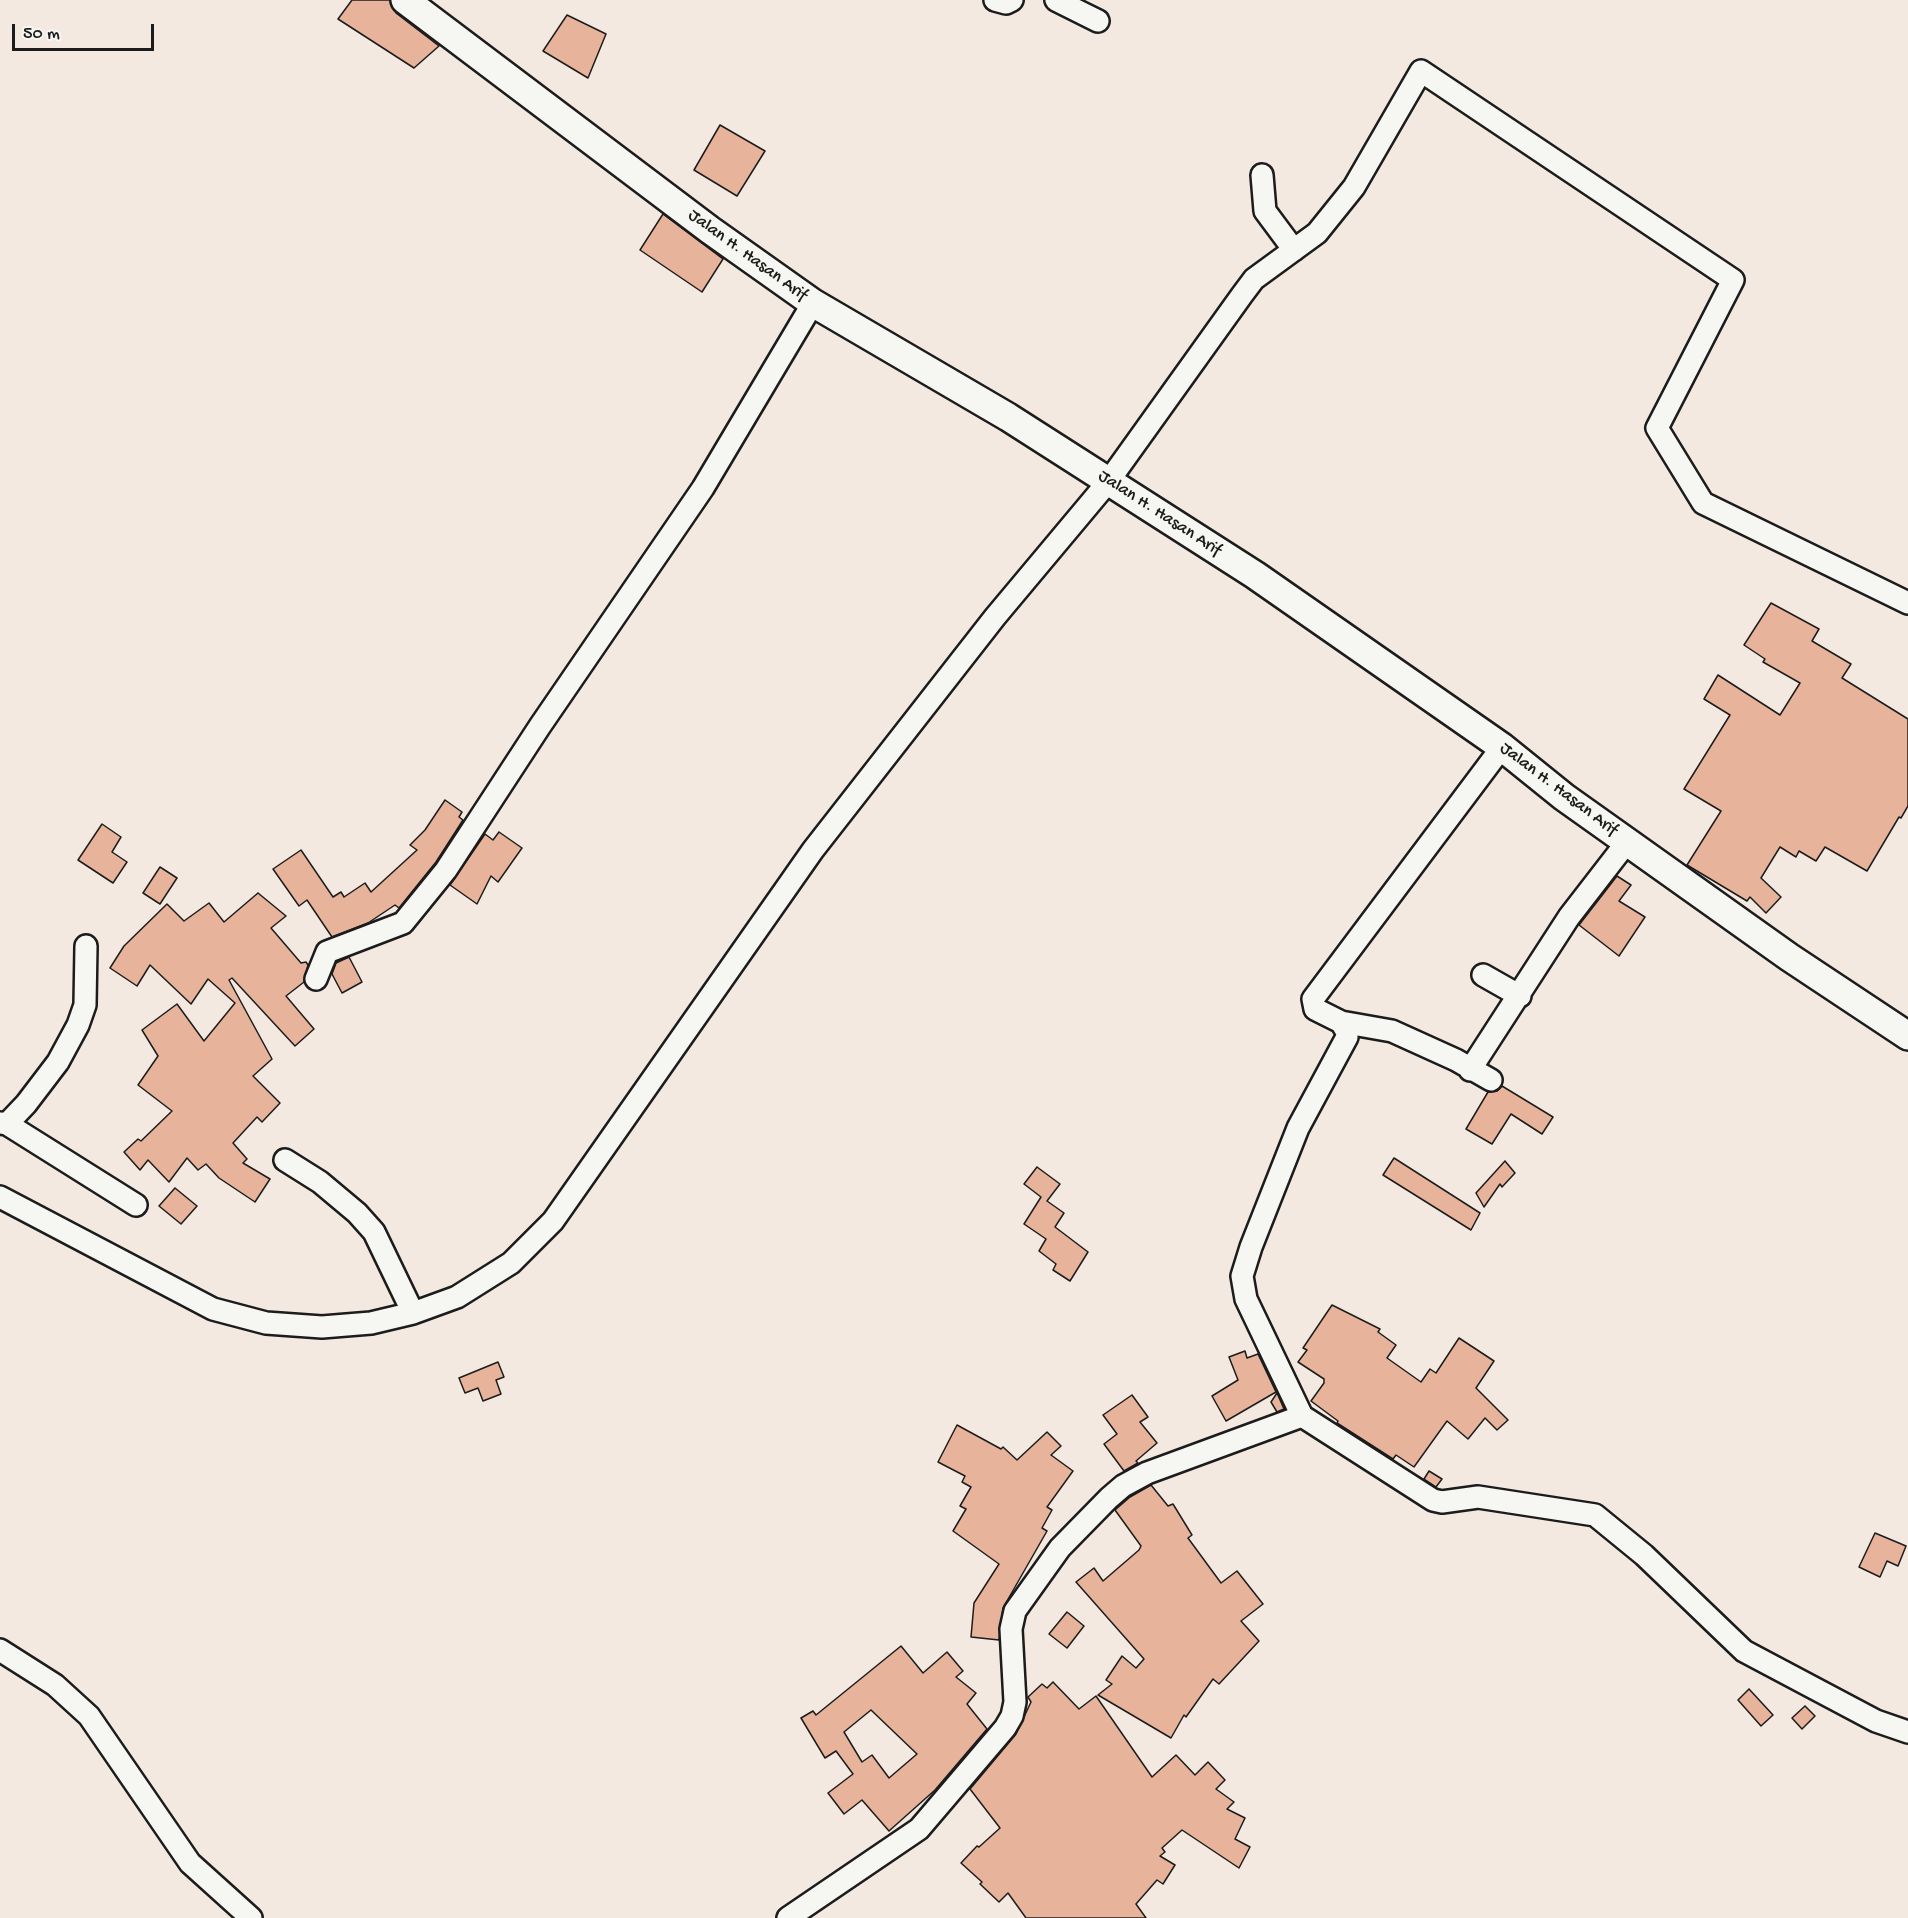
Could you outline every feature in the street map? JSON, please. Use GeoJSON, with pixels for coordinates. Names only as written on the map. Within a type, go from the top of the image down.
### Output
{"type":"FeatureCollection","features":[{"type":"Feature","properties":{"kind":"main road","name":"Jalan H. Hasan Arif"},"geometry":{"type":"LineString","coordinates":[[405,0],[700,222],[813,303],[1060,450],[1255,575],[1502,747],[1627,842],[1789,957],[1908,1036]]}},
{"type":"Feature","properties":{"kind":"street"},"geometry":{"type":"LineString","coordinates":[[996,0],[1006,3],[1012,0]]}},
{"type":"Feature","properties":{"kind":"street"},"geometry":{"type":"LineString","coordinates":[[1056,0],[1098,21]]}},
{"type":"Feature","properties":{"kind":"street"},"geometry":{"type":"LineString","coordinates":[[0,1197],[213,1309],[243,1319],[297,1327],[371,1323],[410,1307],[457,1298],[511,1263],[553,1221],[813,850],[1103,478],[1254,279],[1317,233],[1354,187],[1421,71],[1733,280],[1657,428],[1703,503],[1908,603]]}},
{"type":"Feature","properties":{"kind":"street"},"geometry":{"type":"LineString","coordinates":[[1262,175],[1265,211],[1294,250]]}},
{"type":"Feature","properties":{"kind":"street"},"geometry":{"type":"LineString","coordinates":[[316,979],[327,952],[403,922],[446,870],[540,726],[703,488],[813,303]]}},
{"type":"Feature","properties":{"kind":"street"},"geometry":{"type":"LineString","coordinates":[[1491,1080],[1456,1060],[1392,1031],[1341,1022],[1315,1009],[1313,999],[1502,747]]}},
{"type":"Feature","properties":{"kind":"street"},"geometry":{"type":"LineString","coordinates":[[1470,1070],[1569,917],[1627,842]]}},
{"type":"Feature","properties":{"kind":"street"},"geometry":{"type":"LineString","coordinates":[[86,946],[85,1005],[78,1025],[58,1062],[3,1124],[136,1205]]}},
{"type":"Feature","properties":{"kind":"street"},"geometry":{"type":"LineString","coordinates":[[1483,975],[1520,996]]}},
{"type":"Feature","properties":{"kind":"street"},"geometry":{"type":"LineString","coordinates":[[1341,1022],[1347,1032],[1347,1037],[1298,1128],[1242,1276],[1246,1299],[1302,1416],[1433,1500],[1442,1502],[1478,1497],[1595,1515],[1644,1555],[1744,1652],[1876,1721],[1908,1732]]}},
{"type":"Feature","properties":{"kind":"street"},"geometry":{"type":"LineString","coordinates":[[285,1160],[320,1182],[375,1232],[410,1307]]}},
{"type":"Feature","properties":{"kind":"street"},"geometry":{"type":"LineString","coordinates":[[788,1918],[919,1828],[1005,1728],[1012,1716],[1015,1702],[1011,1629],[1015,1611],[1060,1548],[1109,1498],[1123,1486],[1147,1473],[1302,1416]]}},
{"type":"Feature","properties":{"kind":"street"},"geometry":{"type":"LineString","coordinates":[[0,1650],[55,1685],[89,1716],[190,1863],[251,1918]]}},
{"type":"Feature","properties":{"kind":"building"},"geometry":{"type":"Polygon","coordinates":[[[352,0],[390,0],[396,13],[439,46],[414,68],[338,19],[352,0]]]}},
{"type":"Feature","properties":{"kind":"building"},"geometry":{"type":"Polygon","coordinates":[[[567,15],[606,34],[588,78],[543,51],[567,15]]]}},
{"type":"Feature","properties":{"kind":"building"},"geometry":{"type":"Polygon","coordinates":[[[720,125],[765,151],[737,196],[694,170],[720,125]]]}},
{"type":"Feature","properties":{"kind":"building"},"geometry":{"type":"Polygon","coordinates":[[[663,214],[723,259],[702,292],[640,250],[663,214]]]}},
{"type":"Feature","properties":{"kind":"building"},"geometry":{"type":"Polygon","coordinates":[[[1771,603],[1819,629],[1812,641],[1851,664],[1842,678],[1908,719],[1908,806],[1867,871],[1825,847],[1816,861],[1799,851],[1796,857],[1780,847],[1761,878],[1781,897],[1766,913],[1750,897],[1747,901],[1687,865],[1721,811],[1684,789],[1730,715],[1704,699],[1718,675],[1780,715],[1800,683],[1763,662],[1765,659],[1744,645],[1771,603]]]}},
{"type":"Feature","properties":{"kind":"building"},"geometry":{"type":"Polygon","coordinates":[[[445,800],[462,812],[459,817],[463,820],[436,862],[399,908],[395,905],[368,923],[332,937],[307,900],[299,906],[273,869],[301,850],[333,897],[341,892],[344,897],[365,883],[371,892],[417,850],[410,845],[425,830],[445,800]]]}},
{"type":"Feature","properties":{"kind":"building"},"geometry":{"type":"Polygon","coordinates":[[[102,824],[121,837],[112,852],[127,862],[113,883],[78,860],[102,824]]]}},
{"type":"Feature","properties":{"kind":"building"},"geometry":{"type":"Polygon","coordinates":[[[499,832],[522,848],[498,882],[491,876],[477,904],[450,885],[485,834],[493,840],[499,832]]]}},
{"type":"Feature","properties":{"kind":"building"},"geometry":{"type":"Polygon","coordinates":[[[160,867],[177,878],[160,904],[143,893],[160,867]]]}},
{"type":"Feature","properties":{"kind":"building"},"geometry":{"type":"Polygon","coordinates":[[[1617,876],[1631,885],[1619,901],[1645,917],[1619,956],[1579,925],[1617,876]]]}},
{"type":"Feature","properties":{"kind":"building"},"geometry":{"type":"Polygon","coordinates":[[[258,893],[286,916],[271,928],[301,963],[306,962],[308,965],[304,982],[286,996],[314,1029],[295,1046],[232,978],[229,980],[272,1059],[253,1076],[280,1103],[262,1122],[257,1117],[233,1143],[247,1159],[243,1163],[270,1179],[255,1202],[219,1178],[206,1164],[198,1170],[187,1158],[169,1182],[148,1160],[140,1170],[124,1152],[138,1139],[141,1141],[172,1111],[138,1085],[158,1056],[142,1030],[177,1004],[204,1041],[235,1003],[208,979],[191,1004],[150,965],[137,986],[110,968],[124,946],[167,904],[184,921],[209,903],[224,922],[258,893]]]}},
{"type":"Feature","properties":{"kind":"building"},"geometry":{"type":"Polygon","coordinates":[[[349,957],[362,982],[342,993],[332,974],[336,963],[349,957]]]}},
{"type":"Feature","properties":{"kind":"building"},"geometry":{"type":"Polygon","coordinates":[[[1502,1086],[1553,1117],[1542,1134],[1511,1114],[1492,1144],[1466,1129],[1488,1092],[1497,1091],[1502,1086]]]}},
{"type":"Feature","properties":{"kind":"building"},"geometry":{"type":"Polygon","coordinates":[[[1394,1158],[1480,1213],[1471,1230],[1383,1175],[1394,1158]]]}},
{"type":"Feature","properties":{"kind":"building"},"geometry":{"type":"Polygon","coordinates":[[[1505,1161],[1515,1173],[1502,1187],[1500,1184],[1484,1207],[1476,1193],[1505,1161]]]}},
{"type":"Feature","properties":{"kind":"building"},"geometry":{"type":"Polygon","coordinates":[[[1037,1167],[1060,1184],[1047,1201],[1064,1213],[1055,1227],[1088,1252],[1070,1281],[1053,1270],[1056,1264],[1039,1251],[1046,1239],[1024,1224],[1041,1197],[1024,1184],[1037,1167]]]}},
{"type":"Feature","properties":{"kind":"building"},"geometry":{"type":"Polygon","coordinates":[[[175,1188],[197,1206],[181,1224],[159,1206],[175,1188]]]}},
{"type":"Feature","properties":{"kind":"building"},"geometry":{"type":"Polygon","coordinates":[[[1332,1305],[1380,1329],[1378,1332],[1396,1345],[1387,1358],[1421,1382],[1430,1369],[1436,1373],[1459,1338],[1494,1361],[1476,1388],[1508,1420],[1497,1430],[1485,1418],[1468,1439],[1447,1421],[1414,1467],[1396,1455],[1393,1459],[1337,1423],[1338,1421],[1311,1401],[1324,1383],[1324,1379],[1298,1362],[1307,1350],[1303,1348],[1332,1305]]]}},
{"type":"Feature","properties":{"kind":"building"},"geometry":{"type":"Polygon","coordinates":[[[1245,1351],[1247,1358],[1258,1354],[1276,1392],[1226,1421],[1212,1396],[1238,1380],[1229,1357],[1245,1351]]]}},
{"type":"Feature","properties":{"kind":"building"},"geometry":{"type":"Polygon","coordinates":[[[498,1362],[504,1377],[496,1380],[501,1394],[483,1401],[478,1388],[465,1393],[459,1378],[498,1362]]]}},
{"type":"Feature","properties":{"kind":"building"},"geometry":{"type":"Polygon","coordinates":[[[1277,1393],[1284,1409],[1277,1412],[1271,1402],[1277,1393]]]}},
{"type":"Feature","properties":{"kind":"building"},"geometry":{"type":"Polygon","coordinates":[[[1132,1395],[1148,1417],[1140,1422],[1157,1443],[1136,1461],[1138,1463],[1124,1471],[1104,1444],[1117,1434],[1103,1415],[1132,1395]]]}},
{"type":"Feature","properties":{"kind":"building"},"geometry":{"type":"Polygon","coordinates":[[[957,1425],[1001,1449],[1003,1447],[1017,1460],[1047,1432],[1061,1446],[1051,1455],[1073,1471],[1047,1507],[1052,1510],[1042,1528],[1047,1531],[1003,1608],[999,1640],[971,1637],[974,1603],[999,1564],[953,1531],[966,1509],[960,1506],[971,1487],[962,1482],[965,1476],[938,1462],[957,1425]]]}},
{"type":"Feature","properties":{"kind":"building"},"geometry":{"type":"Polygon","coordinates":[[[1429,1471],[1442,1479],[1436,1487],[1424,1479],[1429,1471]]]}},
{"type":"Feature","properties":{"kind":"building"},"geometry":{"type":"Polygon","coordinates":[[[1151,1485],[1168,1506],[1173,1504],[1192,1535],[1188,1538],[1221,1583],[1237,1571],[1263,1604],[1241,1621],[1259,1641],[1219,1684],[1213,1679],[1186,1717],[1184,1715],[1171,1738],[1098,1695],[1112,1684],[1106,1680],[1122,1656],[1136,1668],[1144,1659],[1076,1582],[1094,1568],[1103,1581],[1139,1550],[1141,1546],[1115,1510],[1130,1497],[1151,1485]]]}},
{"type":"Feature","properties":{"kind":"building"},"geometry":{"type":"Polygon","coordinates":[[[1875,1533],[1906,1546],[1898,1566],[1887,1561],[1880,1577],[1859,1567],[1875,1533]]]}},
{"type":"Feature","properties":{"kind":"building"},"geometry":{"type":"Polygon","coordinates":[[[1067,1612],[1084,1626],[1067,1648],[1049,1634],[1067,1612]]]}},
{"type":"Feature","properties":{"kind":"building"},"geometry":{"type":"Polygon","coordinates":[[[901,1646],[923,1673],[947,1652],[963,1671],[956,1677],[976,1693],[967,1704],[987,1729],[935,1790],[889,1831],[862,1800],[844,1814],[828,1793],[853,1774],[836,1751],[825,1758],[801,1718],[813,1711],[816,1715],[901,1646]],[[871,1710],[844,1732],[862,1762],[872,1755],[889,1778],[917,1754],[871,1710]]]}},
{"type":"Feature","properties":{"kind":"building"},"geometry":{"type":"Polygon","coordinates":[[[1053,1682],[1079,1709],[1096,1696],[1152,1777],[1176,1755],[1195,1775],[1208,1762],[1225,1780],[1216,1789],[1234,1802],[1227,1809],[1245,1818],[1235,1839],[1250,1847],[1239,1868],[1182,1830],[1162,1848],[1165,1852],[1160,1856],[1175,1865],[1163,1884],[1157,1880],[1136,1904],[1146,1918],[1026,1918],[1008,1893],[999,1902],[980,1884],[982,1882],[961,1863],[977,1846],[979,1847],[1000,1828],[970,1789],[1016,1734],[1031,1702],[1028,1697],[1042,1684],[1047,1688],[1053,1682]]]}},
{"type":"Feature","properties":{"kind":"building"},"geometry":{"type":"Polygon","coordinates":[[[1749,1689],[1773,1715],[1761,1726],[1738,1700],[1749,1689]]]}},
{"type":"Feature","properties":{"kind":"building"},"geometry":{"type":"Polygon","coordinates":[[[1805,1706],[1815,1716],[1802,1729],[1792,1718],[1805,1706]]]}}]}
